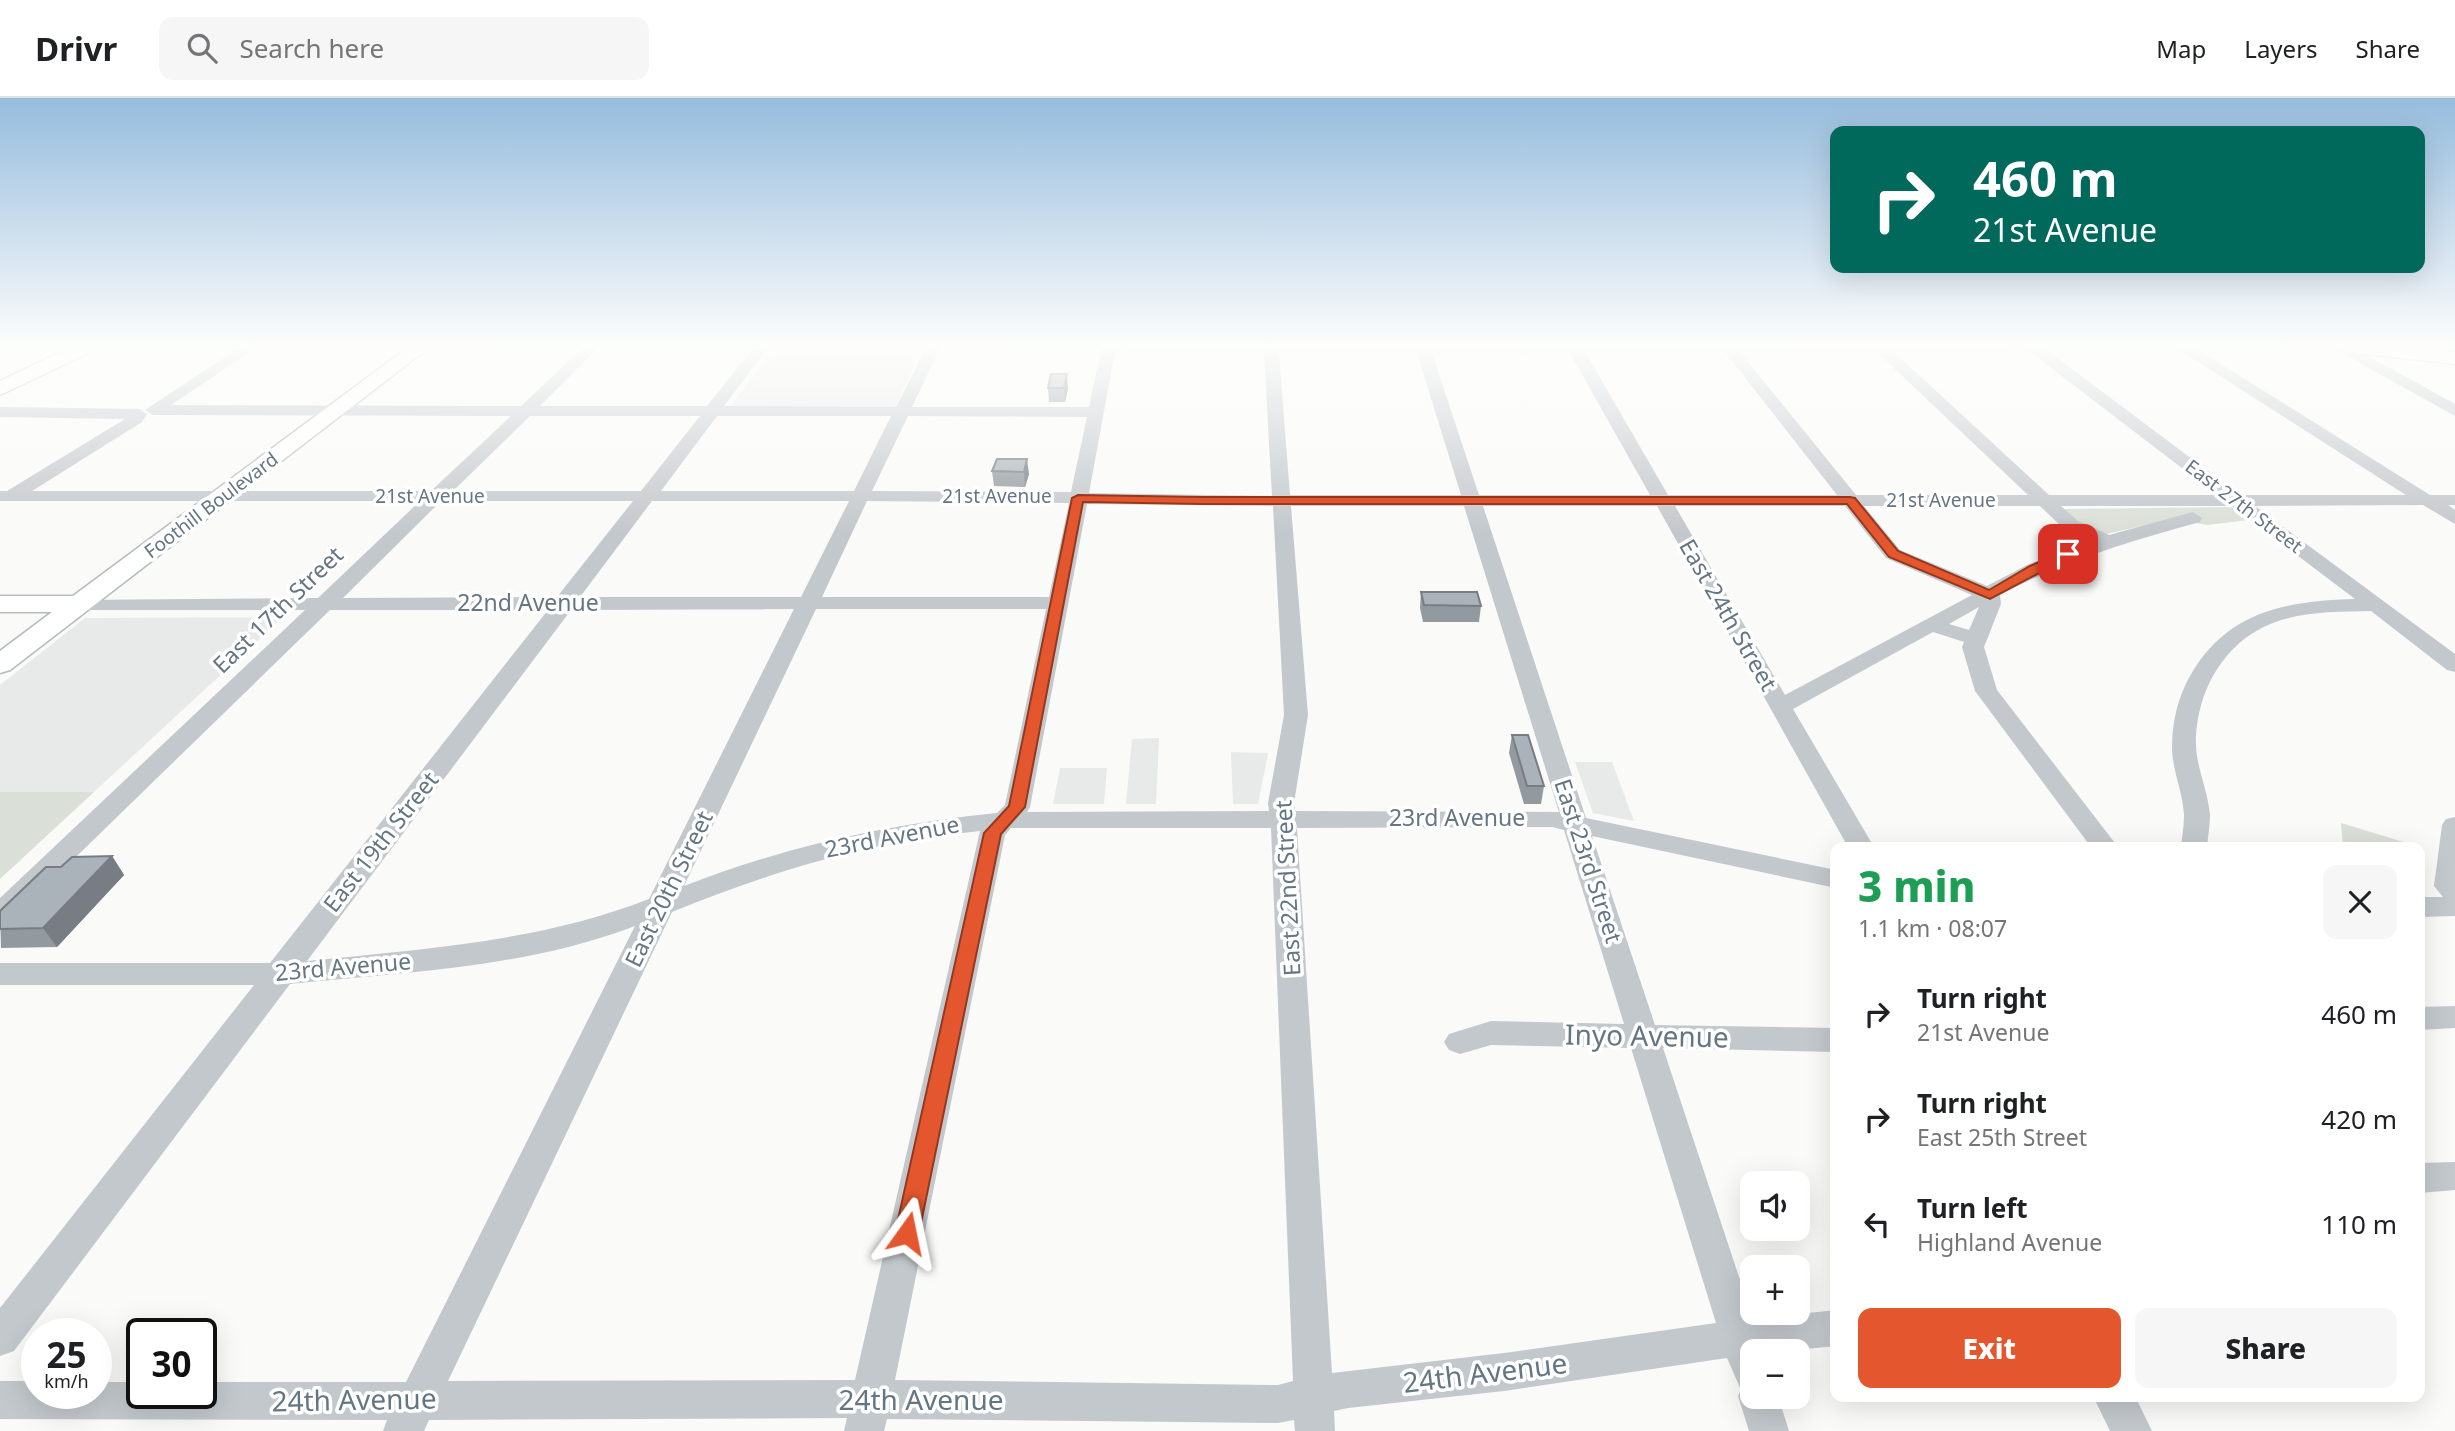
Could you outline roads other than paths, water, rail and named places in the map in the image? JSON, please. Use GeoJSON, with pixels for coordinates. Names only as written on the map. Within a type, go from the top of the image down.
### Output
{"type":"FeatureCollection","features":[{"type":"Feature","properties":{"kind":"main road","name":"Foothill Boulevard"},"geometry":{"type":"LineString","coordinates":[[0,664],[340,408]]}},
{"type":"Feature","properties":{"kind":"main road","name":"22nd Avenue"},"geometry":{"type":"LineString","coordinates":[[0,604],[80,604]]}},
{"type":"Feature","properties":{"kind":"street"},"geometry":{"type":"LineString","coordinates":[[4,498],[152,408]]}},
{"type":"Feature","properties":{"kind":"street","name":"East 17th Street"},"geometry":{"type":"LineString","coordinates":[[0,914],[526,408]]}},
{"type":"Feature","properties":{"kind":"street","name":"East 19th Street"},"geometry":{"type":"LineString","coordinates":[[0,1338],[715,408]]}},
{"type":"Feature","properties":{"kind":"street","name":"East 20th Street"},"geometry":{"type":"LineString","coordinates":[[411,1415],[902,408]]}},
{"type":"Feature","properties":{"kind":"street"},"geometry":{"type":"LineString","coordinates":[[867,1415],[992,833],[1017,807],[1096,408]]}},
{"type":"Feature","properties":{"kind":"street","name":"East 22nd Street"},"geometry":{"type":"LineString","coordinates":[[1275,408],[1296,715],[1281,803],[1314,1414]]}},
{"type":"Feature","properties":{"kind":"street","name":"East 23rd Street"},"geometry":{"type":"LineString","coordinates":[[1443,408],[1740,1338]]}},
{"type":"Feature","properties":{"kind":"street","name":"East 24th Street"},"geometry":{"type":"LineString","coordinates":[[1610,408],[1858,842]]}},
{"type":"Feature","properties":{"kind":"street"},"geometry":{"type":"LineString","coordinates":[[1777,408],[1894,554],[1990,595]]}},
{"type":"Feature","properties":{"kind":"street"},"geometry":{"type":"LineString","coordinates":[[1946,408],[2071,524],[2107,541]]}},
{"type":"Feature","properties":{"kind":"street","name":"East 27th Street"},"geometry":{"type":"LineString","coordinates":[[2114,408],[2455,665]]}},
{"type":"Feature","properties":{"kind":"street"},"geometry":{"type":"LineString","coordinates":[[2281,408],[2455,518]]}},
{"type":"Feature","properties":{"kind":"street"},"geometry":{"type":"LineString","coordinates":[[0,412],[1095,412]]}},
{"type":"Feature","properties":{"kind":"street","name":"21st Avenue"},"geometry":{"type":"LineString","coordinates":[[4,498],[859,496],[1281,501],[2455,500]]}},
{"type":"Feature","properties":{"kind":"street"},"geometry":{"type":"LineString","coordinates":[[1781,706],[1928,624],[1990,595],[2034,569],[2107,541],[2193,518]]}},
{"type":"Feature","properties":{"kind":"street"},"geometry":{"type":"LineString","coordinates":[[1990,595],[1991,604],[1973,647],[1986,691],[2101,842]]}},
{"type":"Feature","properties":{"kind":"street","name":"22nd Avenue"},"geometry":{"type":"LineString","coordinates":[[80,604],[1057,603]]}},
{"type":"Feature","properties":{"kind":"street"},"geometry":{"type":"LineString","coordinates":[[2194,842],[2197,816],[2184,749],[2185,719],[2194,688],[2209,662],[2240,631],[2274,614],[2303,609],[2376,605]]}},
{"type":"Feature","properties":{"kind":"street"},"geometry":{"type":"LineString","coordinates":[[1928,624],[1976,639]]}},
{"type":"Feature","properties":{"kind":"street","name":"23rd Avenue"},"geometry":{"type":"LineString","coordinates":[[0,974],[280,974],[520,947],[597,928],[791,858],[848,843],[921,829],[1005,820],[1542,818],[1830,878]]}},
{"type":"Feature","properties":{"kind":"street"},"geometry":{"type":"LineString","coordinates":[[2455,825],[2448,886],[2455,893]]}},
{"type":"Feature","properties":{"kind":"street"},"geometry":{"type":"LineString","coordinates":[[2425,907],[2455,906]]}},
{"type":"Feature","properties":{"kind":"street"},"geometry":{"type":"LineString","coordinates":[[2425,1019],[2455,1017]]}},
{"type":"Feature","properties":{"kind":"street","name":"Inyo Avenue"},"geometry":{"type":"LineString","coordinates":[[1460,1042],[1491,1033],[1830,1040]]}},
{"type":"Feature","properties":{"kind":"street"},"geometry":{"type":"LineString","coordinates":[[2425,1178],[2455,1176]]}},
{"type":"Feature","properties":{"kind":"street","name":"24th Avenue"},"geometry":{"type":"LineString","coordinates":[[0,1400],[172,1402],[411,1415],[867,1415],[1278,1404],[1314,1414],[1348,1389],[1504,1372],[1740,1338],[1830,1329]]}},
{"type":"Feature","properties":{"kind":"street"},"geometry":{"type":"LineString","coordinates":[[2116,1402],[2132,1431]]}},
{"type":"Feature","properties":{"kind":"street"},"geometry":{"type":"LineString","coordinates":[[1762,1409],[1769,1431]]}}]}
